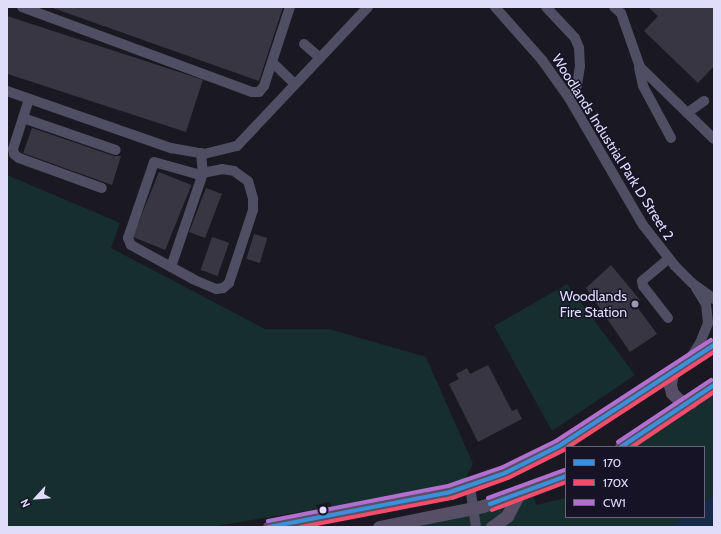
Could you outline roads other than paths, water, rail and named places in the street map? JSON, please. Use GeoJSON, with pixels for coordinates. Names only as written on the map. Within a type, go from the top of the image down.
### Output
{"type":"FeatureCollection","features":[{"type":"Feature","properties":{"kind":"main road"},"geometry":{"type":"LineString","coordinates":[[269,527],[335,516],[470,486],[532,461],[559,446],[714,345]]}},
{"type":"Feature","properties":{"kind":"main road"},"geometry":{"type":"LineString","coordinates":[[672,372],[670,385],[672,393],[680,401],[691,402]]}},
{"type":"Feature","properties":{"kind":"main road"},"geometry":{"type":"LineString","coordinates":[[623,446],[691,402],[714,385]]}},
{"type":"Feature","properties":{"kind":"main road"},"geometry":{"type":"LineString","coordinates":[[379,527],[473,508],[518,495],[565,476]]}},
{"type":"Feature","properties":{"kind":"main road"},"geometry":{"type":"LineString","coordinates":[[492,527],[507,516],[518,495]]}},
{"type":"Feature","properties":{"kind":"street"},"geometry":{"type":"LineString","coordinates":[[22,7],[252,92],[259,92],[264,86],[290,7]]}},
{"type":"Feature","properties":{"kind":"street"},"geometry":{"type":"LineString","coordinates":[[7,91],[171,148],[202,153],[237,146],[368,7]]}},
{"type":"Feature","properties":{"kind":"street","name":"Woodlands Industrial Park D Street 2"},"geometry":{"type":"LineString","coordinates":[[495,7],[542,60],[569,98],[643,225],[669,258],[692,283],[706,304],[708,323],[700,343],[688,362]]}},
{"type":"Feature","properties":{"kind":"street"},"geometry":{"type":"LineString","coordinates":[[546,7],[575,38],[579,48],[578,79],[575,92],[569,98]]}},
{"type":"Feature","properties":{"kind":"street"},"geometry":{"type":"LineString","coordinates":[[621,9],[643,86],[671,138]]}},
{"type":"Feature","properties":{"kind":"street"},"geometry":{"type":"LineString","coordinates":[[304,44],[320,58]]}},
{"type":"Feature","properties":{"kind":"street"},"geometry":{"type":"LineString","coordinates":[[272,62],[295,84]]}},
{"type":"Feature","properties":{"kind":"street"},"geometry":{"type":"LineString","coordinates":[[637,62],[649,77],[714,139]]}},
{"type":"Feature","properties":{"kind":"street"},"geometry":{"type":"LineString","coordinates":[[29,99],[13,149],[14,154],[19,158],[102,188]]}},
{"type":"Feature","properties":{"kind":"street"},"geometry":{"type":"LineString","coordinates":[[687,113],[704,101]]}},
{"type":"Feature","properties":{"kind":"street"},"geometry":{"type":"LineString","coordinates":[[23,118],[116,150]]}},
{"type":"Feature","properties":{"kind":"street"},"geometry":{"type":"LineString","coordinates":[[171,267],[203,173],[202,153]]}},
{"type":"Feature","properties":{"kind":"street"},"geometry":{"type":"LineString","coordinates":[[154,162],[197,174],[203,173],[222,169],[234,171],[248,181],[254,198],[253,210],[228,283],[216,289],[131,245],[128,238],[154,162]]}},
{"type":"Feature","properties":{"kind":"street"},"geometry":{"type":"LineString","coordinates":[[668,318],[643,286],[642,281],[669,258]]}},
{"type":"Feature","properties":{"kind":"street","name":"Woodlands Industrial Park D Street 2"},"geometry":{"type":"LineString","coordinates":[[692,283],[714,299]]}},
{"type":"Feature","properties":{"kind":"street"},"geometry":{"type":"LineString","coordinates":[[470,486],[476,527]]}},
{"type":"Feature","properties":{"kind":"water"},"geometry":{"type":"Polygon","coordinates":[[[714,495],[714,524],[710,527],[670,527],[683,518],[705,518],[705,501],[714,495]]]}},
{"type":"Feature","properties":{"kind":"place","name":"Woodlands Fire Station"},"geometry":{"type":"Point","coordinates":[635,304]}}]}
